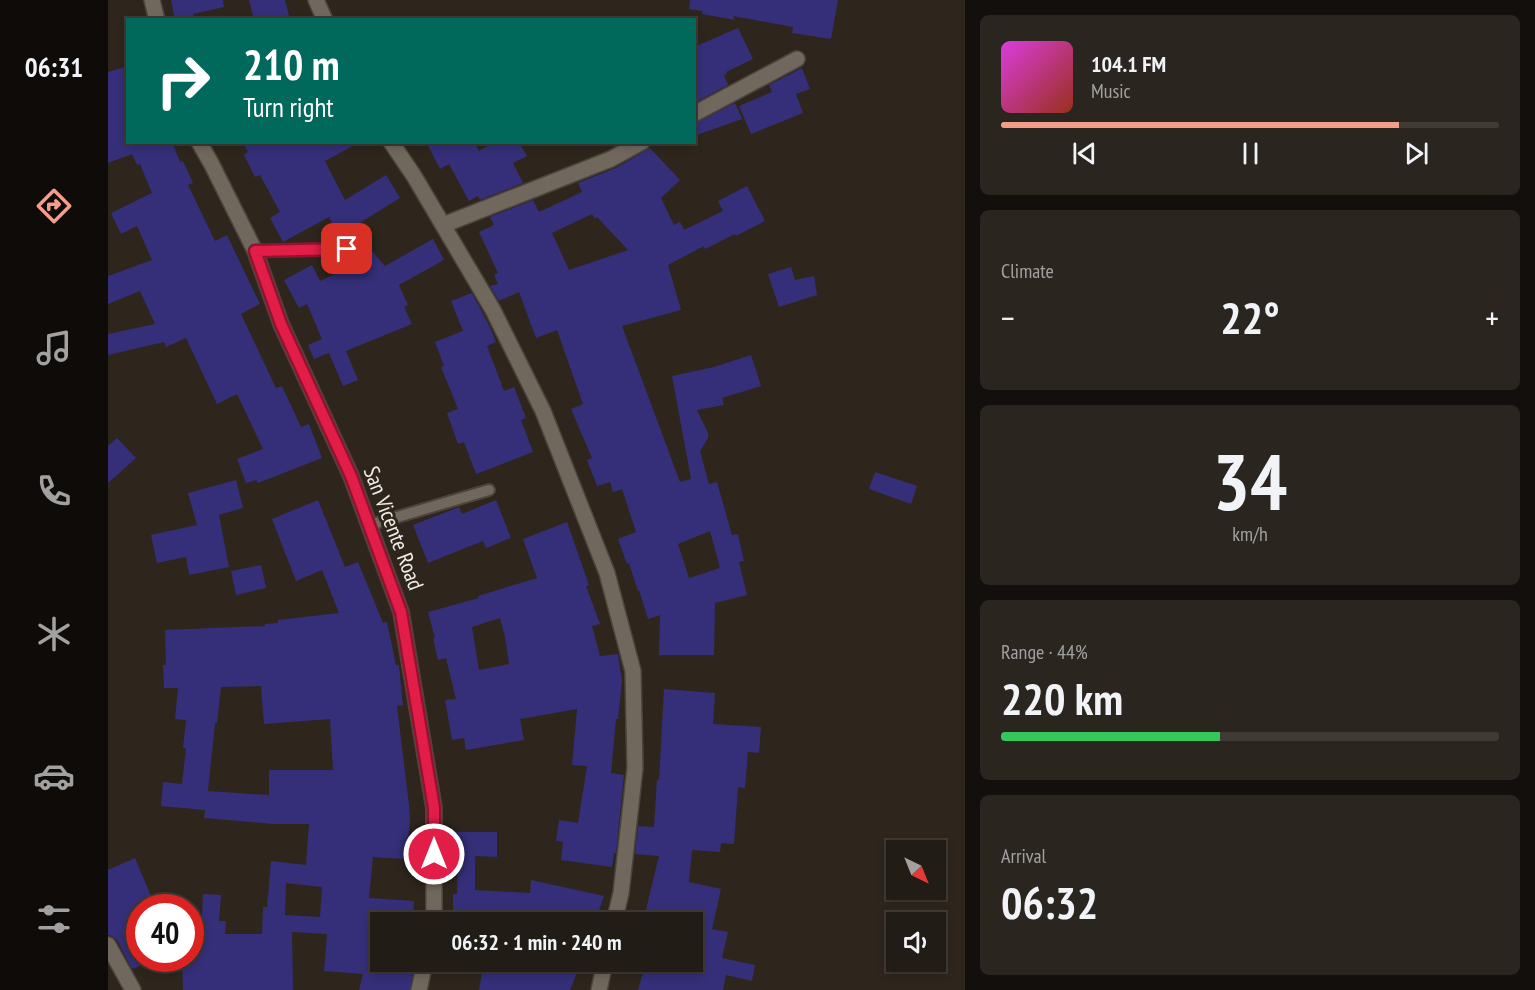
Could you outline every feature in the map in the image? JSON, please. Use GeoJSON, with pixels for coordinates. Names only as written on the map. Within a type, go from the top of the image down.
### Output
{"type":"FeatureCollection","features":[{"type":"Feature","properties":{"kind":"street"},"geometry":{"type":"LineString","coordinates":[[152,0],[156,18]]}},
{"type":"Feature","properties":{"kind":"street"},"geometry":{"type":"LineString","coordinates":[[316,0],[325,18]]}},
{"type":"Feature","properties":{"kind":"street"},"geometry":{"type":"LineString","coordinates":[[696,113],[797,59]]}},
{"type":"Feature","properties":{"kind":"street","name":"San Vicente Road"},"geometry":{"type":"LineString","coordinates":[[201,144],[255,251],[281,324],[351,476],[401,612],[434,808],[434,912]]}},
{"type":"Feature","properties":{"kind":"street"},"geometry":{"type":"LineString","coordinates":[[393,144],[494,310],[543,411],[607,573],[633,671],[635,768],[621,893],[616,912]]}},
{"type":"Feature","properties":{"kind":"street"},"geometry":{"type":"LineString","coordinates":[[443,225],[611,159],[638,144]]}},
{"type":"Feature","properties":{"kind":"street"},"geometry":{"type":"LineString","coordinates":[[108,945],[133,990]]}},
{"type":"Feature","properties":{"kind":"street"},"geometry":{"type":"LineString","coordinates":[[419,990],[423,972]]}},
{"type":"Feature","properties":{"kind":"street"},"geometry":{"type":"LineString","coordinates":[[599,990],[603,972]]}},
{"type":"Feature","properties":{"kind":"lane"},"geometry":{"type":"LineString","coordinates":[[255,251],[347,249]]}},
{"type":"Feature","properties":{"kind":"lane"},"geometry":{"type":"LineString","coordinates":[[370,525],[489,490]]}},
{"type":"Feature","properties":{"kind":"building"},"geometry":{"type":"Polygon","coordinates":[[[171,0],[223,0],[224,7],[193,14],[194,18],[175,18],[171,0]]]}},
{"type":"Feature","properties":{"kind":"building"},"geometry":{"type":"Polygon","coordinates":[[[249,0],[285,0],[290,18],[254,18],[249,0]]]}},
{"type":"Feature","properties":{"kind":"building"},"geometry":{"type":"Polygon","coordinates":[[[690,0],[838,0],[831,39],[792,33],[793,27],[733,16],[735,20],[702,14],[703,11],[689,9],[690,0]]]}},
{"type":"Feature","properties":{"kind":"building"},"geometry":{"type":"Polygon","coordinates":[[[738,28],[753,59],[726,72],[727,74],[724,75],[728,85],[696,102],[696,46],[738,28]]]}},
{"type":"Feature","properties":{"kind":"building"},"geometry":{"type":"Polygon","coordinates":[[[126,67],[126,144],[173,144],[180,162],[183,161],[193,183],[188,185],[215,241],[227,235],[260,304],[241,314],[276,388],[282,386],[301,427],[309,424],[322,458],[258,483],[256,480],[246,483],[237,459],[263,449],[237,394],[217,404],[186,338],[166,347],[164,342],[108,355],[108,334],[155,324],[140,291],[108,304],[108,276],[152,260],[137,226],[121,234],[111,213],[152,193],[140,164],[137,165],[132,154],[108,163],[108,72],[126,67]]]}},
{"type":"Feature","properties":{"kind":"building"},"geometry":{"type":"Polygon","coordinates":[[[802,68],[810,89],[796,94],[803,113],[751,134],[739,106],[772,92],[769,85],[802,68]]]}},
{"type":"Feature","properties":{"kind":"building"},"geometry":{"type":"Polygon","coordinates":[[[735,103],[742,119],[696,135],[696,123],[735,103]]]}},
{"type":"Feature","properties":{"kind":"building"},"geometry":{"type":"Polygon","coordinates":[[[244,144],[356,144],[325,161],[345,200],[386,175],[400,198],[358,224],[371,250],[385,266],[433,239],[444,260],[399,285],[408,305],[404,307],[412,324],[346,351],[358,380],[343,386],[329,353],[314,359],[308,345],[322,339],[307,304],[299,308],[284,280],[312,265],[320,281],[354,265],[350,256],[354,252],[354,246],[350,242],[342,242],[329,217],[283,242],[270,218],[280,212],[260,175],[255,177],[244,155],[248,152],[244,144]]]}},
{"type":"Feature","properties":{"kind":"building"},"geometry":{"type":"Polygon","coordinates":[[[427,144],[475,144],[479,151],[491,144],[520,144],[527,156],[513,163],[523,183],[480,200],[478,196],[469,201],[449,164],[440,169],[427,144]]]}},
{"type":"Feature","properties":{"kind":"building"},"geometry":{"type":"Polygon","coordinates":[[[650,148],[680,180],[661,198],[674,225],[680,222],[684,230],[723,211],[718,201],[747,186],[765,221],[705,249],[704,246],[668,265],[681,310],[622,326],[680,482],[691,479],[672,376],[714,367],[751,355],[761,386],[722,398],[724,405],[697,410],[708,433],[708,438],[700,451],[709,484],[717,482],[732,535],[738,534],[744,561],[739,562],[747,595],[715,603],[714,655],[659,655],[660,615],[648,619],[629,563],[627,564],[618,539],[636,532],[622,489],[613,492],[610,482],[597,486],[587,460],[592,458],[571,409],[583,404],[557,330],[536,338],[519,292],[499,301],[490,286],[498,284],[494,275],[498,273],[479,232],[494,225],[490,217],[533,200],[539,212],[582,192],[578,183],[616,168],[650,148]],[[592,214],[552,233],[569,270],[628,250],[592,214]],[[710,531],[678,544],[689,578],[720,568],[710,531]]]}},
{"type":"Feature","properties":{"kind":"building"},"geometry":{"type":"Polygon","coordinates":[[[791,267],[795,280],[814,276],[817,295],[779,307],[768,274],[791,267]]]}},
{"type":"Feature","properties":{"kind":"building"},"geometry":{"type":"Polygon","coordinates":[[[472,293],[496,342],[487,346],[504,391],[514,387],[526,418],[521,420],[533,452],[476,474],[464,442],[458,444],[447,413],[458,409],[441,367],[444,366],[435,342],[463,331],[451,301],[472,293]]]}},
{"type":"Feature","properties":{"kind":"building"},"geometry":{"type":"Polygon","coordinates":[[[117,438],[136,458],[108,483],[108,446],[117,438]]]}},
{"type":"Feature","properties":{"kind":"building"},"geometry":{"type":"Polygon","coordinates":[[[875,472],[917,486],[911,504],[869,489],[875,472]]]}},
{"type":"Feature","properties":{"kind":"building"},"geometry":{"type":"Polygon","coordinates":[[[236,480],[243,508],[219,515],[229,567],[189,575],[186,557],[157,563],[151,535],[197,525],[188,493],[236,480]]]}},
{"type":"Feature","properties":{"kind":"building"},"geometry":{"type":"Polygon","coordinates":[[[318,500],[345,567],[358,562],[383,623],[387,622],[396,665],[399,665],[403,705],[397,706],[410,822],[406,859],[373,857],[369,898],[414,901],[413,912],[370,912],[370,972],[413,972],[410,990],[359,990],[363,974],[324,971],[327,934],[292,932],[293,990],[183,990],[182,972],[204,972],[204,894],[221,895],[219,921],[226,921],[225,934],[262,934],[263,907],[267,907],[271,861],[306,865],[309,824],[274,824],[204,818],[205,810],[161,806],[163,782],[182,784],[186,748],[183,748],[186,720],[175,719],[178,688],[164,688],[165,630],[265,626],[265,624],[278,623],[278,620],[339,613],[322,570],[296,581],[272,519],[318,500]],[[261,686],[221,687],[208,791],[269,795],[269,770],[333,770],[330,719],[264,724],[261,686]],[[286,883],[285,915],[320,917],[322,887],[286,883]]]}},
{"type":"Feature","properties":{"kind":"building"},"geometry":{"type":"Polygon","coordinates":[[[496,500],[511,538],[486,548],[483,541],[428,563],[413,525],[459,507],[462,514],[496,500]]]}},
{"type":"Feature","properties":{"kind":"building"},"geometry":{"type":"Polygon","coordinates":[[[567,522],[600,624],[592,626],[600,656],[618,654],[622,681],[611,773],[624,775],[616,853],[614,853],[612,867],[561,860],[563,842],[556,841],[559,820],[578,823],[587,766],[572,765],[577,709],[520,719],[524,740],[466,750],[464,738],[452,740],[445,700],[456,699],[446,658],[438,660],[428,612],[479,598],[478,596],[537,578],[523,539],[567,522]],[[500,618],[472,627],[479,670],[509,664],[500,618]]]}},
{"type":"Feature","properties":{"kind":"building"},"geometry":{"type":"Polygon","coordinates":[[[261,565],[266,588],[236,595],[231,571],[261,565]]]}},
{"type":"Feature","properties":{"kind":"building"},"geometry":{"type":"Polygon","coordinates":[[[664,689],[715,693],[713,724],[761,727],[759,753],[748,752],[745,788],[738,787],[734,844],[721,843],[720,852],[692,850],[689,882],[721,889],[712,929],[728,932],[722,958],[755,965],[752,981],[726,975],[723,990],[638,990],[643,972],[703,972],[703,912],[645,912],[659,856],[635,854],[638,826],[654,827],[657,779],[659,780],[664,689]]]}},
{"type":"Feature","properties":{"kind":"building"},"geometry":{"type":"Polygon","coordinates":[[[456,832],[497,832],[497,857],[475,856],[475,890],[530,893],[531,880],[604,896],[598,912],[453,912],[453,894],[457,894],[458,856],[455,856],[456,832]]]}},
{"type":"Feature","properties":{"kind":"building"},"geometry":{"type":"Polygon","coordinates":[[[135,858],[150,894],[126,894],[126,957],[117,940],[108,935],[108,870],[135,858]]]}},
{"type":"Feature","properties":{"kind":"building"},"geometry":{"type":"Polygon","coordinates":[[[482,972],[577,972],[570,990],[479,990],[482,972]]]}},
{"type":"Feature","properties":{"kind":"route"},"geometry":{"type":"LineString","coordinates":[[347,249],[255,251],[281,324],[351,476],[401,612],[434,808],[434,854]]}}]}
